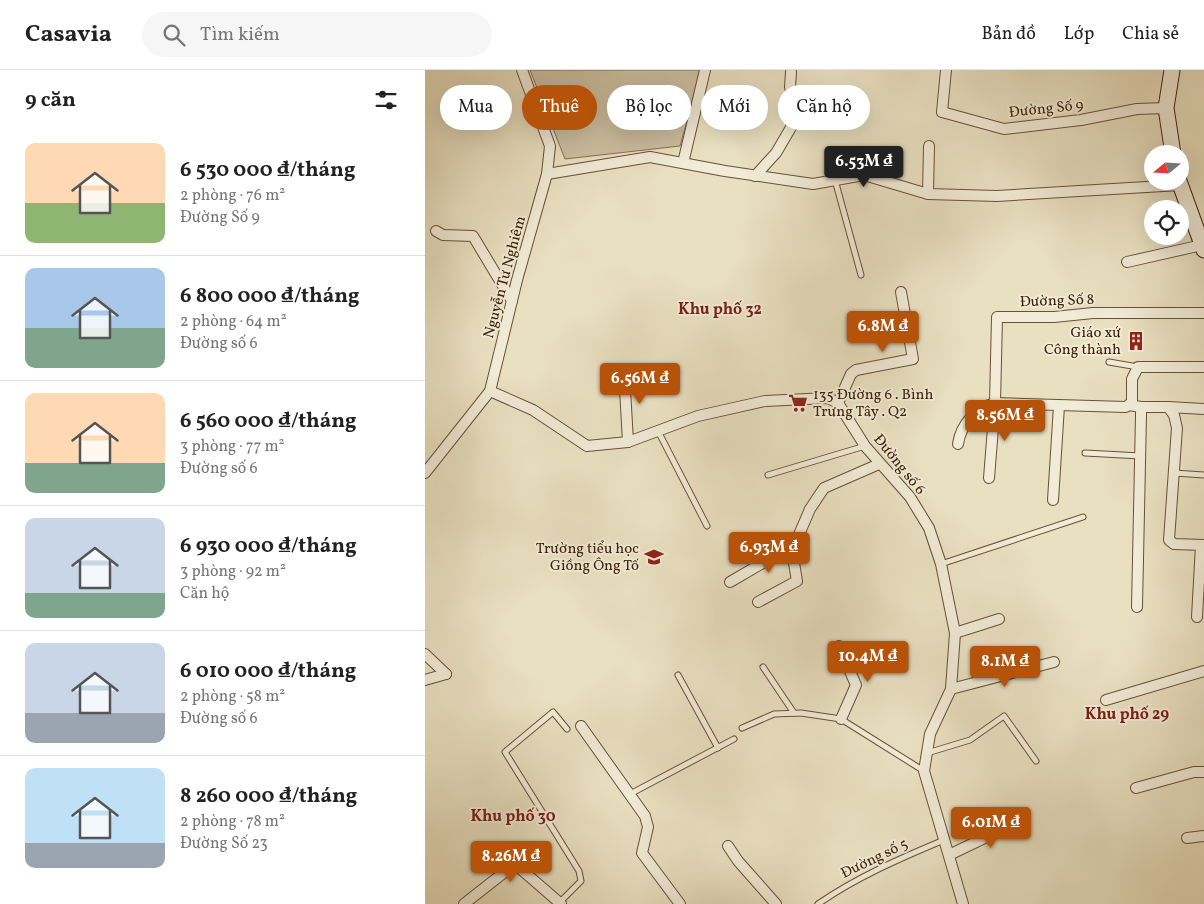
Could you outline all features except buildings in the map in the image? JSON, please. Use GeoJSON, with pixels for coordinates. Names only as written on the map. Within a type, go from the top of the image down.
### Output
{"type":"FeatureCollection","features":[{"type":"Feature","properties":{"kind":"street","name":"Nguyễn Tư Nghiêm"},"geometry":{"type":"LineString","coordinates":[[425,474],[491,391],[511,301],[547,174],[550,146],[522,70]]}},
{"type":"Feature","properties":{"kind":"street"},"geometry":{"type":"LineString","coordinates":[[683,163],[705,70]]}},
{"type":"Feature","properties":{"kind":"street","name":"Đường Số 9"},"geometry":{"type":"LineString","coordinates":[[946,70],[942,112],[1004,129],[1081,120],[1137,109],[1167,108]]}},
{"type":"Feature","properties":{"kind":"street"},"geometry":{"type":"LineString","coordinates":[[1172,70],[1167,108],[1172,145]]}},
{"type":"Feature","properties":{"kind":"street"},"geometry":{"type":"LineString","coordinates":[[755,176],[776,153],[793,124],[795,102],[790,87],[791,72]]}},
{"type":"Feature","properties":{"kind":"street"},"geometry":{"type":"LineString","coordinates":[[928,194],[929,146]]}},
{"type":"Feature","properties":{"kind":"street"},"geometry":{"type":"LineString","coordinates":[[547,174],[650,157],[755,176],[813,184],[864,175],[928,194],[997,196],[1144,186]]}},
{"type":"Feature","properties":{"kind":"street"},"geometry":{"type":"LineString","coordinates":[[1127,262],[1203,248],[1182,190]]}},
{"type":"Feature","properties":{"kind":"street"},"geometry":{"type":"LineString","coordinates":[[435,231],[443,235],[473,236],[511,301]]}},
{"type":"Feature","properties":{"kind":"street"},"geometry":{"type":"LineString","coordinates":[[491,391],[533,410],[587,446],[628,442],[698,416],[765,401],[828,398],[838,403],[854,372],[913,359],[901,292]]}},
{"type":"Feature","properties":{"kind":"street","name":"Đường Số 8"},"geometry":{"type":"LineString","coordinates":[[995,404],[997,317],[1204,312]]}},
{"type":"Feature","properties":{"kind":"street"},"geometry":{"type":"LineString","coordinates":[[958,444],[961,429],[970,418],[987,406],[995,404],[1126,407],[1133,396],[1132,379],[1138,367],[1204,367]]}},
{"type":"Feature","properties":{"kind":"street"},"geometry":{"type":"LineString","coordinates":[[624,371],[628,442]]}},
{"type":"Feature","properties":{"kind":"street","name":"Đường số 6"},"geometry":{"type":"LineString","coordinates":[[838,403],[865,446],[910,497],[929,528],[941,564],[955,633],[951,689],[930,734],[925,771],[963,904]]}},
{"type":"Feature","properties":{"kind":"street"},"geometry":{"type":"LineString","coordinates":[[989,478],[995,404]]}},
{"type":"Feature","properties":{"kind":"street"},"geometry":{"type":"LineString","coordinates":[[1129,404],[1141,407],[1204,409]]}},
{"type":"Feature","properties":{"kind":"street"},"geometry":{"type":"LineString","coordinates":[[1053,500],[1059,406]]}},
{"type":"Feature","properties":{"kind":"street"},"geometry":{"type":"LineString","coordinates":[[1137,607],[1141,407]]}},
{"type":"Feature","properties":{"kind":"street"},"geometry":{"type":"LineString","coordinates":[[1168,407],[1174,415],[1177,428],[1169,540],[1174,544],[1202,545],[1197,617]]}},
{"type":"Feature","properties":{"kind":"street"},"geometry":{"type":"LineString","coordinates":[[758,602],[797,581],[792,551],[810,509],[824,488],[879,464]]}},
{"type":"Feature","properties":{"kind":"street"},"geometry":{"type":"LineString","coordinates":[[730,582],[795,544]]}},
{"type":"Feature","properties":{"kind":"street"},"geometry":{"type":"LineString","coordinates":[[955,633],[999,619]]}},
{"type":"Feature","properties":{"kind":"street"},"geometry":{"type":"LineString","coordinates":[[839,646],[856,685],[841,719]]}},
{"type":"Feature","properties":{"kind":"street"},"geometry":{"type":"LineString","coordinates":[[425,654],[446,674],[425,680]]}},
{"type":"Feature","properties":{"kind":"street"},"geometry":{"type":"LineString","coordinates":[[951,689],[1054,662]]}},
{"type":"Feature","properties":{"kind":"street"},"geometry":{"type":"LineString","coordinates":[[1106,700],[1204,672]]}},
{"type":"Feature","properties":{"kind":"street"},"geometry":{"type":"LineString","coordinates":[[581,726],[630,794],[647,822],[642,852],[680,904]]}},
{"type":"Feature","properties":{"kind":"street"},"geometry":{"type":"LineString","coordinates":[[1136,788],[1194,772],[1204,772]]}},
{"type":"Feature","properties":{"kind":"street"},"geometry":{"type":"LineString","coordinates":[[949,855],[1022,820]]}},
{"type":"Feature","properties":{"kind":"street"},"geometry":{"type":"LineString","coordinates":[[1187,838],[1204,836]]}},
{"type":"Feature","properties":{"kind":"street"},"geometry":{"type":"LineString","coordinates":[[728,846],[738,862],[776,904]]}},
{"type":"Feature","properties":{"kind":"street"},"geometry":{"type":"LineString","coordinates":[[463,904],[515,864],[560,903]]}},
{"type":"Feature","properties":{"kind":"lane"},"geometry":{"type":"LineString","coordinates":[[835,180],[861,275]]}},
{"type":"Feature","properties":{"kind":"lane"},"geometry":{"type":"LineString","coordinates":[[1109,362],[1138,367]]}},
{"type":"Feature","properties":{"kind":"lane"},"geometry":{"type":"LineString","coordinates":[[658,431],[707,526]]}},
{"type":"Feature","properties":{"kind":"lane"},"geometry":{"type":"LineString","coordinates":[[768,475],[865,446]]}},
{"type":"Feature","properties":{"kind":"lane"},"geometry":{"type":"LineString","coordinates":[[1085,453],[1141,456]]}},
{"type":"Feature","properties":{"kind":"lane"},"geometry":{"type":"LineString","coordinates":[[1174,473],[1204,475]]}},
{"type":"Feature","properties":{"kind":"lane"},"geometry":{"type":"LineString","coordinates":[[941,564],[1083,517]]}},
{"type":"Feature","properties":{"kind":"lane"},"geometry":{"type":"LineString","coordinates":[[763,666],[794,713]]}},
{"type":"Feature","properties":{"kind":"lane"},"geometry":{"type":"LineString","coordinates":[[678,675],[718,748]]}},
{"type":"Feature","properties":{"kind":"lane"},"geometry":{"type":"LineString","coordinates":[[560,903],[581,881],[579,870],[505,752],[553,712],[567,728]]}},
{"type":"Feature","properties":{"kind":"lane"},"geometry":{"type":"LineString","coordinates":[[742,728],[775,714],[794,713],[841,719],[925,771]]}},
{"type":"Feature","properties":{"kind":"lane"},"geometry":{"type":"LineString","coordinates":[[927,753],[970,740],[1004,716],[1036,761]]}},
{"type":"Feature","properties":{"kind":"lane"},"geometry":{"type":"LineString","coordinates":[[630,794],[734,739]]}},
{"type":"Feature","properties":{"kind":"lane","name":"Đường số 5"},"geometry":{"type":"LineString","coordinates":[[818,904],[894,861],[944,840]]}},
{"type":"Feature","properties":{"kind":"shaded area"},"geometry":{"type":"Polygon","coordinates":[[[530,70],[701,70],[691,106],[691,85],[607,85],[607,130],[684,130],[680,146],[565,159],[554,130],[597,130],[597,85],[536,85],[530,70]]]}},
{"type":"Feature","properties":{"kind":"place","name":"Giáo xứ Công thành"},"geometry":{"type":"Point","coordinates":[1136,341]}},
{"type":"Feature","properties":{"kind":"place","name":"135 Đường 6 . Bình Trưng Tây . Q2"},"geometry":{"type":"Point","coordinates":[798,403]}},
{"type":"Feature","properties":{"kind":"place","name":"Trường tiểu học Giồng Ông Tố"},"geometry":{"type":"Point","coordinates":[654,557]}},
{"type":"Feature","properties":{"kind":"district","name":"Khu phố 32"},"geometry":{"type":"Point","coordinates":[720,308]}},
{"type":"Feature","properties":{"kind":"district","name":"Khu phố 29"},"geometry":{"type":"Point","coordinates":[1127,713]}},
{"type":"Feature","properties":{"kind":"district","name":"Khu phố 30"},"geometry":{"type":"Point","coordinates":[513,815]}}]}
